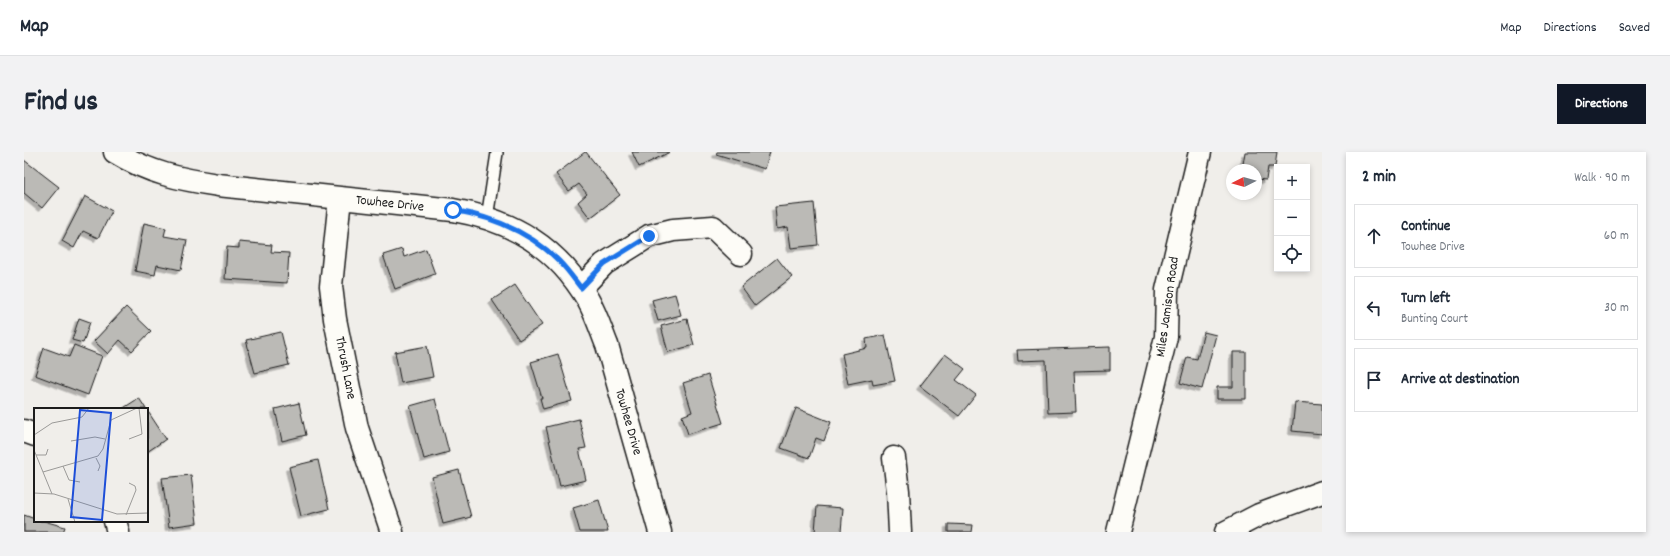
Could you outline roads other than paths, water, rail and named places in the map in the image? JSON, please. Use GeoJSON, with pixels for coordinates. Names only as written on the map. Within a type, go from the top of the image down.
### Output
{"type":"FeatureCollection","features":[{"type":"Feature","properties":{"kind":"street","name":"Towhee Drive"},"geometry":{"type":"LineString","coordinates":[[114,152],[148,170],[181,180],[453,210],[472,213],[522,232],[542,246],[560,262],[581,288],[598,320],[607,345],[660,532]]}},
{"type":"Feature","properties":{"kind":"street","name":"Miles Jamison Road"},"geometry":{"type":"LineString","coordinates":[[1118,532],[1166,337],[1167,290],[1200,152]]}},
{"type":"Feature","properties":{"kind":"street","name":"Thrush Lane"},"geometry":{"type":"LineString","coordinates":[[340,198],[331,286],[335,319],[357,428],[392,532]]}},
{"type":"Feature","properties":{"kind":"street"},"geometry":{"type":"LineString","coordinates":[[581,288],[604,264],[649,236],[673,230],[713,227],[741,254]]}},
{"type":"Feature","properties":{"kind":"street"},"geometry":{"type":"LineString","coordinates":[[24,431],[34,435]]}},
{"type":"Feature","properties":{"kind":"street"},"geometry":{"type":"LineString","coordinates":[[894,458],[898,491],[900,532]]}},
{"type":"Feature","properties":{"kind":"street"},"geometry":{"type":"LineString","coordinates":[[1226,532],[1258,515],[1322,492]]}},
{"type":"Feature","properties":{"kind":"street"},"geometry":{"type":"LineString","coordinates":[[115,522],[118,532]]}},
{"type":"Feature","properties":{"kind":"lane"},"geometry":{"type":"LineString","coordinates":[[487,218],[497,153]]}}]}
